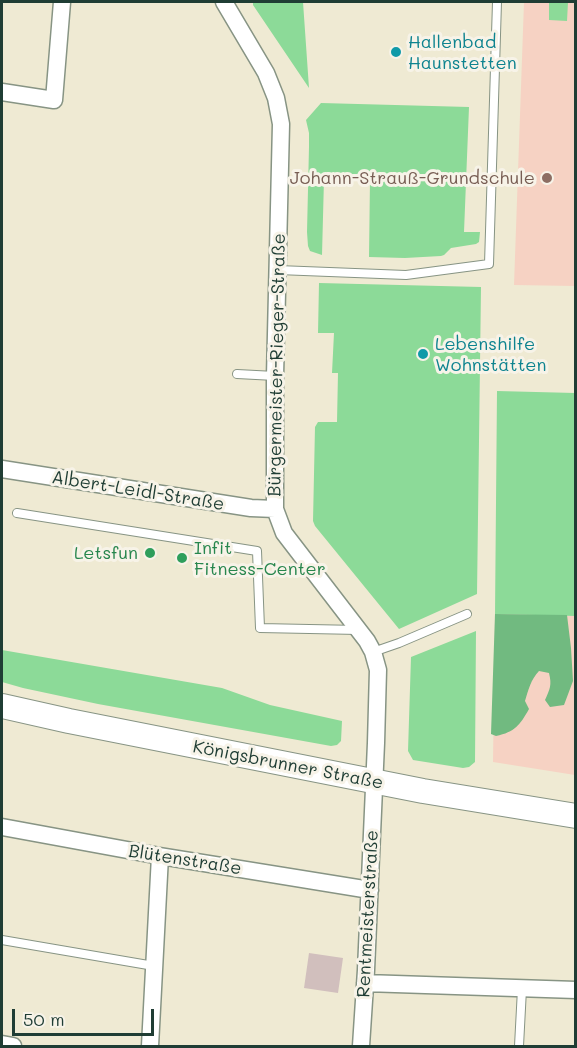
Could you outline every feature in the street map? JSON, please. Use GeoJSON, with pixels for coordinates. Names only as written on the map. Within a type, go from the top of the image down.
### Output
{"type":"FeatureCollection","features":[{"type":"Feature","properties":{"kind":"main road","name":"Königsbrunner Straße"},"geometry":{"type":"LineString","coordinates":[[2,706],[80,724],[374,782],[576,816]]}},
{"type":"Feature","properties":{"kind":"street"},"geometry":{"type":"LineString","coordinates":[[2,92],[54,100],[62,2]]}},
{"type":"Feature","properties":{"kind":"street","name":"Bürgermeister-Rieger-Straße"},"geometry":{"type":"LineString","coordinates":[[224,2],[266,72],[276,98],[281,124],[275,376],[275,508],[284,533],[359,630],[373,652],[378,670],[374,782]]}},
{"type":"Feature","properties":{"kind":"street","name":"Albert-Leidl-Straße"},"geometry":{"type":"LineString","coordinates":[[2,470],[251,508],[275,508]]}},
{"type":"Feature","properties":{"kind":"street","name":"Rentmeisterstraße"},"geometry":{"type":"LineString","coordinates":[[362,1047],[374,782]]}},
{"type":"Feature","properties":{"kind":"street","name":"Blütenstraße"},"geometry":{"type":"LineString","coordinates":[[2,827],[160,856],[370,890]]}},
{"type":"Feature","properties":{"kind":"street"},"geometry":{"type":"LineString","coordinates":[[150,1047],[160,856]]}},
{"type":"Feature","properties":{"kind":"street"},"geometry":{"type":"LineString","coordinates":[[365,983],[576,990]]}},
{"type":"Feature","properties":{"kind":"street"},"geometry":{"type":"LineString","coordinates":[[2,1044],[13,1047]]}},
{"type":"Feature","properties":{"kind":"lane"},"geometry":{"type":"LineString","coordinates":[[278,270],[405,275],[489,264],[497,2]]}},
{"type":"Feature","properties":{"kind":"lane"},"geometry":{"type":"LineString","coordinates":[[237,374],[275,376]]}},
{"type":"Feature","properties":{"kind":"lane"},"geometry":{"type":"LineString","coordinates":[[17,513],[257,551],[260,628],[359,630]]}},
{"type":"Feature","properties":{"kind":"lane"},"geometry":{"type":"LineString","coordinates":[[373,652],[467,614]]}},
{"type":"Feature","properties":{"kind":"lane"},"geometry":{"type":"LineString","coordinates":[[2,940],[154,966]]}},
{"type":"Feature","properties":{"kind":"lane"},"geometry":{"type":"LineString","coordinates":[[519,1047],[522,989]]}},
{"type":"Feature","properties":{"kind":"shaded area","name":"Johann-Strauß-Grundschule"},"geometry":{"type":"Polygon","coordinates":[[[524,2],[575,2],[575,286],[514,285],[524,2]]]}},
{"type":"Feature","properties":{"kind":"shaded area"},"geometry":{"type":"Polygon","coordinates":[[[495,614],[575,616],[575,775],[493,762],[495,614]]]}},
{"type":"Feature","properties":{"kind":"shaded area"},"geometry":{"type":"Polygon","coordinates":[[[309,953],[343,958],[338,993],[304,988],[309,953]]]}},
{"type":"Feature","properties":{"kind":"green space"},"geometry":{"type":"Polygon","coordinates":[[[253,2],[303,2],[309,88],[253,5],[253,2]]]}},
{"type":"Feature","properties":{"kind":"green space"},"geometry":{"type":"Polygon","coordinates":[[[549,2],[568,2],[567,21],[549,20],[549,2]]]}},
{"type":"Feature","properties":{"kind":"green space"},"geometry":{"type":"Polygon","coordinates":[[[321,103],[469,107],[464,232],[480,232],[479,242],[451,248],[441,256],[369,257],[370,180],[324,179],[322,255],[310,251],[307,232],[309,133],[306,120],[321,103]]]}},
{"type":"Feature","properties":{"kind":"green space"},"geometry":{"type":"Polygon","coordinates":[[[319,283],[481,287],[477,594],[399,629],[313,521],[315,427],[318,422],[337,422],[338,373],[332,373],[334,333],[318,333],[319,283]]]}},
{"type":"Feature","properties":{"kind":"green space"},"geometry":{"type":"Polygon","coordinates":[[[497,391],[575,393],[575,616],[495,614],[497,391]]]}},
{"type":"Feature","properties":{"kind":"green space"},"geometry":{"type":"Polygon","coordinates":[[[495,614],[567,615],[573,681],[564,705],[550,707],[545,700],[550,687],[549,673],[539,671],[525,701],[529,709],[523,719],[512,730],[496,736],[491,734],[495,614]]]}},
{"type":"Feature","properties":{"kind":"green space"},"geometry":{"type":"Polygon","coordinates":[[[476,631],[475,762],[463,768],[413,760],[408,751],[411,657],[476,631]]]}},
{"type":"Feature","properties":{"kind":"green space"},"geometry":{"type":"Polygon","coordinates":[[[2,650],[222,688],[270,705],[342,721],[341,741],[331,746],[98,704],[23,688],[2,682],[2,650]]]}},
{"type":"Feature","properties":{"kind":"place","name":"Hallenbad Haunstetten"},"geometry":{"type":"Point","coordinates":[396,52]}},
{"type":"Feature","properties":{"kind":"place","name":"Johann-Strauß-Grundschule"},"geometry":{"type":"Point","coordinates":[547,178]}},
{"type":"Feature","properties":{"kind":"place","name":"Lebenshilfe Wohnstätten"},"geometry":{"type":"Point","coordinates":[423,354]}},
{"type":"Feature","properties":{"kind":"place","name":"Letsfun"},"geometry":{"type":"Point","coordinates":[150,553]}},
{"type":"Feature","properties":{"kind":"place","name":"Infit Fitness-Center"},"geometry":{"type":"Point","coordinates":[182,558]}}]}
